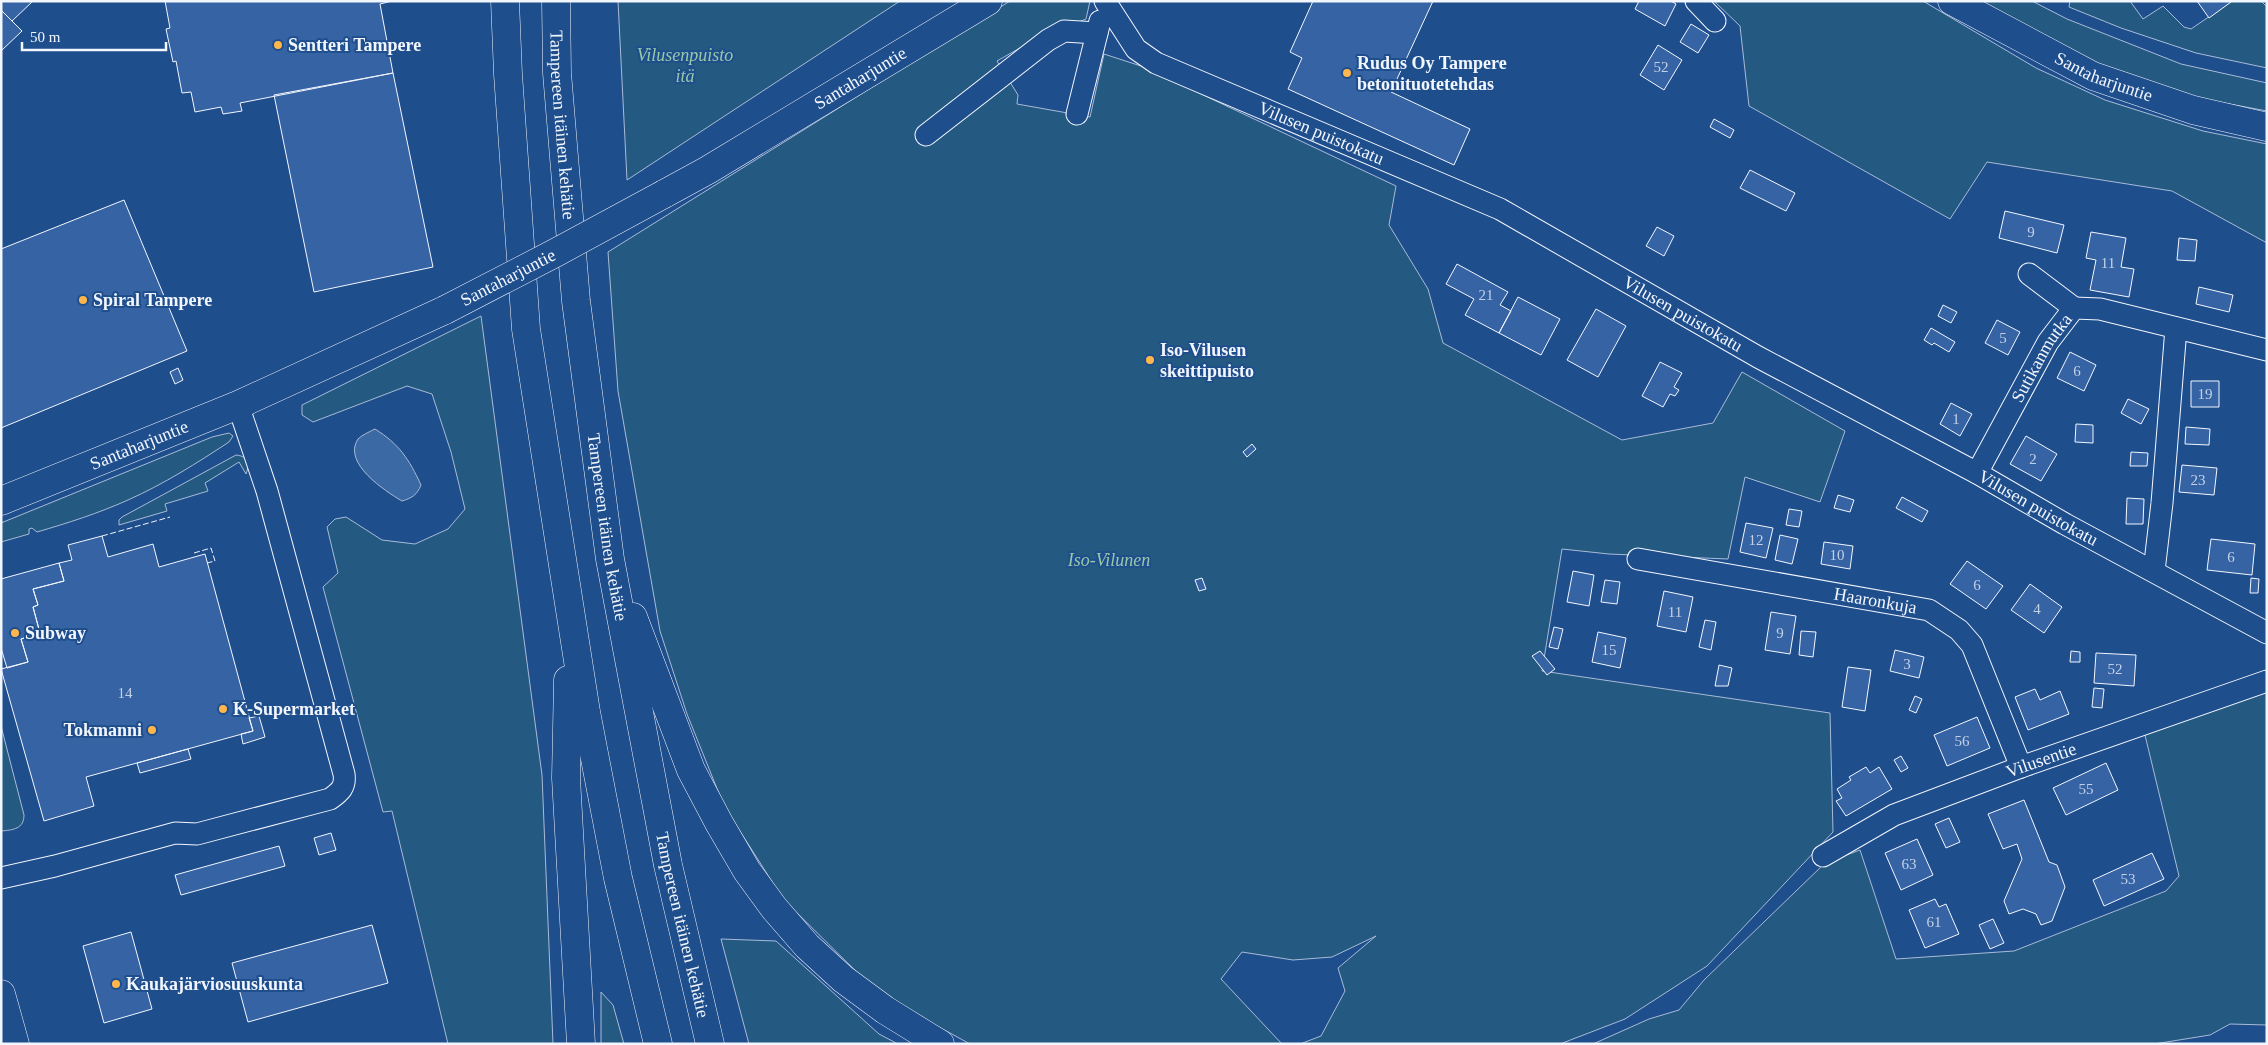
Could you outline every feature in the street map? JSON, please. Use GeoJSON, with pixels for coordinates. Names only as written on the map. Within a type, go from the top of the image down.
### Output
{"type":"FeatureCollection","features":[{"type":"Feature","properties":{"kind":"main road"},"geometry":{"type":"LineString","coordinates":[[505,1],[508,74],[526,329],[586,712],[616,868],[658,1044]]}},
{"type":"Feature","properties":{"kind":"main road","name":"Tampereen itäinen kehätie"},"geometry":{"type":"LineString","coordinates":[[556,1],[557,74],[576,301],[610,559],[668,865],[710,1044]]}},
{"type":"Feature","properties":{"kind":"main road","name":"Santaharjuntie"},"geometry":{"type":"LineString","coordinates":[[1,501],[238,405],[445,310],[558,252],[708,170],[988,1]]}},
{"type":"Feature","properties":{"kind":"main road","name":"Santaharjuntie"},"geometry":{"type":"LineString","coordinates":[[1952,1],[2093,76],[2193,110],[2267,127]]}},
{"type":"Feature","properties":{"kind":"main road"},"geometry":{"type":"LineString","coordinates":[[610,559],[666,699],[691,770],[719,824],[747,871],[774,908],[807,946],[843,979],[878,1005],[940,1044]]}},
{"type":"Feature","properties":{"kind":"main road"},"geometry":{"type":"LineString","coordinates":[[569,611],[566,778],[581,1044]]}},
{"type":"Feature","properties":{"kind":"main road"},"geometry":{"type":"LineString","coordinates":[[1,994],[15,1044]]}},
{"type":"Feature","properties":{"kind":"street"},"geometry":{"type":"LineString","coordinates":[[1077,114],[1105,1]]}},
{"type":"Feature","properties":{"kind":"street","name":"Vilusen puistokatu"},"geometry":{"type":"LineString","coordinates":[[1105,1],[1136,49],[1156,63],[1500,208],[1758,357],[1977,473],[2064,524],[2267,632]]}},
{"type":"Feature","properties":{"kind":"street"},"geometry":{"type":"LineString","coordinates":[[1696,1],[1715,21]]}},
{"type":"Feature","properties":{"kind":"street"},"geometry":{"type":"LineString","coordinates":[[926,135],[1048,40],[1064,31],[1097,33]]}},
{"type":"Feature","properties":{"kind":"street"},"geometry":{"type":"LineString","coordinates":[[2028,274],[2074,308]]}},
{"type":"Feature","properties":{"kind":"street","name":"Sutikanmutka"},"geometry":{"type":"LineString","coordinates":[[1977,473],[2048,342],[2074,308],[2100,309],[2267,350]]}},
{"type":"Feature","properties":{"kind":"street"},"geometry":{"type":"LineString","coordinates":[[2154,571],[2162,503],[2176,328]]}},
{"type":"Feature","properties":{"kind":"street"},"geometry":{"type":"LineString","coordinates":[[1,878],[55,866],[166,835],[175,833],[198,834],[330,799],[343,788],[345,782],[344,774],[298,604],[267,491],[238,405]]}},
{"type":"Feature","properties":{"kind":"street","name":"Haaronkuja"},"geometry":{"type":"LineString","coordinates":[[1638,559],[1929,610],[1959,630],[1972,645],[2021,767]]}},
{"type":"Feature","properties":{"kind":"street","name":"Vilusentie"},"geometry":{"type":"LineString","coordinates":[[1823,856],[1894,815],[2021,767],[2267,681]]}},
{"type":"Feature","properties":{"kind":"green space","name":"Vilusenpuisto itä"},"geometry":{"type":"Polygon","coordinates":[[[618,1],[900,1],[627,180],[618,1]]]}},
{"type":"Feature","properties":{"kind":"green space","name":"Iso-Vilunen"},"geometry":{"type":"Polygon","coordinates":[[[1010,1],[1090,1],[1086,19],[1034,40],[997,61],[1018,95],[1017,104],[1090,117],[1104,54],[1144,67],[1396,186],[1389,225],[1428,289],[1443,343],[1622,440],[1713,423],[1742,372],[1845,431],[1820,502],[1745,477],[1728,559],[1609,554],[1562,549],[1542,671],[1830,713],[1833,832],[1707,966],[1625,1019],[1560,1044],[1300,1044],[1321,1036],[1345,991],[1338,968],[1376,936],[1332,957],[1293,960],[1242,952],[1221,979],[1282,1044],[970,1044],[879,994],[783,899],[724,806],[687,714],[660,631],[618,391],[608,252],[1010,1]]]}},
{"type":"Feature","properties":{"kind":"green space"},"geometry":{"type":"Polygon","coordinates":[[[1714,1],[1923,1],[2036,68],[2105,100],[2203,131],[2267,144],[2267,243],[2172,191],[1987,162],[1950,219],[1749,106],[1740,26],[1714,1]]]}},
{"type":"Feature","properties":{"kind":"green space"},"geometry":{"type":"Polygon","coordinates":[[[1973,1],[2032,1],[2067,19],[2181,64],[2267,83],[2267,111],[2192,97],[2115,72],[1973,1]]]}},
{"type":"Feature","properties":{"kind":"green space"},"geometry":{"type":"Polygon","coordinates":[[[2070,1],[2130,1],[2143,19],[2163,6],[2184,27],[2191,29],[2232,1],[2261,1],[2267,7],[2267,68],[2196,53],[2121,28],[2069,7],[2070,1]]]}},
{"type":"Feature","properties":{"kind":"green space"},"geometry":{"type":"Polygon","coordinates":[[[481,316],[542,775],[553,1044],[448,1044],[392,811],[383,812],[323,587],[338,573],[327,527],[335,519],[346,517],[382,540],[415,544],[448,529],[465,509],[451,452],[432,394],[407,386],[313,422],[302,415],[302,405],[481,316]]]}},
{"type":"Feature","properties":{"kind":"green space"},"geometry":{"type":"Polygon","coordinates":[[[229,433],[233,436],[229,442],[180,473],[141,494],[117,505],[37,532],[32,528],[29,529],[29,534],[1,542],[1,523],[212,437],[229,433]]]}},
{"type":"Feature","properties":{"kind":"green space"},"geometry":{"type":"Polygon","coordinates":[[[236,455],[246,459],[249,465],[246,474],[239,462],[205,483],[208,491],[165,504],[167,511],[119,525],[119,520],[122,517],[236,455]]]}},
{"type":"Feature","properties":{"kind":"green space"},"geometry":{"type":"Polygon","coordinates":[[[2267,691],[2267,1025],[2230,1024],[2210,1035],[2154,1044],[1593,1044],[1649,1019],[1679,1010],[1704,980],[1825,863],[1860,850],[1896,959],[2014,951],[2166,891],[2179,876],[2144,731],[2267,691]]]}},
{"type":"Feature","properties":{"kind":"green space"},"geometry":{"type":"Polygon","coordinates":[[[1,726],[24,820],[17,828],[1,831],[1,726]]]}},
{"type":"Feature","properties":{"kind":"green space"},"geometry":{"type":"Polygon","coordinates":[[[721,939],[776,941],[879,1034],[898,1044],[749,1044],[721,939]]]}},
{"type":"Feature","properties":{"kind":"green space"},"geometry":{"type":"Polygon","coordinates":[[[601,992],[613,1005],[624,1044],[601,1044],[601,992]]]}},
{"type":"Feature","properties":{"kind":"shaded area"},"geometry":{"type":"Polygon","coordinates":[[[375,429],[397,446],[417,476],[421,485],[416,494],[409,499],[402,501],[376,483],[360,467],[355,448],[358,439],[375,429]]]}},
{"type":"Feature","properties":{"kind":"building"},"geometry":{"type":"Polygon","coordinates":[[[1,1],[33,1],[12,21],[1,10],[1,1]]]}},
{"type":"Feature","properties":{"kind":"building","name":"Sentteri Tampere"},"geometry":{"type":"Polygon","coordinates":[[[165,1],[392,1],[380,4],[393,73],[240,103],[242,111],[223,114],[221,107],[195,112],[191,92],[182,93],[176,61],[173,62],[166,29],[170,28],[165,1]]]}},
{"type":"Feature","properties":{"kind":"building","name":"Rudus Oy Tampere betonituotetehdas"},"geometry":{"type":"Polygon","coordinates":[[[1313,1],[1433,1],[1391,92],[1470,129],[1454,165],[1288,89],[1302,58],[1290,52],[1313,1]]]}},
{"type":"Feature","properties":{"kind":"building"},"geometry":{"type":"Polygon","coordinates":[[[1639,1],[1671,1],[1676,4],[1665,26],[1635,9],[1639,1]]]}},
{"type":"Feature","properties":{"kind":"building"},"geometry":{"type":"Polygon","coordinates":[[[2197,1],[2231,1],[2231,2],[2209,18],[2197,1]]]}},
{"type":"Feature","properties":{"kind":"building"},"geometry":{"type":"Polygon","coordinates":[[[1,10],[22,31],[1,51],[1,10]]]}},
{"type":"Feature","properties":{"kind":"building"},"geometry":{"type":"Polygon","coordinates":[[[1691,24],[1709,35],[1698,53],[1680,42],[1691,24]]]}},
{"type":"Feature","properties":{"kind":"building"},"geometry":{"type":"Polygon","coordinates":[[[1658,45],[1682,60],[1664,90],[1640,75],[1658,45]]]}},
{"type":"Feature","properties":{"kind":"building"},"geometry":{"type":"Polygon","coordinates":[[[393,73],[433,267],[314,292],[274,95],[393,73]]]}},
{"type":"Feature","properties":{"kind":"building"},"geometry":{"type":"Polygon","coordinates":[[[1714,119],[1734,130],[1730,138],[1710,127],[1714,119]]]}},
{"type":"Feature","properties":{"kind":"building"},"geometry":{"type":"Polygon","coordinates":[[[1750,170],[1795,193],[1786,211],[1740,188],[1750,170]]]}},
{"type":"Feature","properties":{"kind":"building","name":"Spiral Tampere"},"geometry":{"type":"Polygon","coordinates":[[[124,200],[187,351],[1,428],[1,249],[124,200]]]}},
{"type":"Feature","properties":{"kind":"building"},"geometry":{"type":"Polygon","coordinates":[[[2005,211],[2064,225],[2057,253],[1999,238],[2005,211]]]}},
{"type":"Feature","properties":{"kind":"building"},"geometry":{"type":"Polygon","coordinates":[[[1657,227],[1674,236],[1664,256],[1646,246],[1657,227]]]}},
{"type":"Feature","properties":{"kind":"building"},"geometry":{"type":"Polygon","coordinates":[[[2091,232],[2126,238],[2121,267],[2134,269],[2129,297],[2090,290],[2096,260],[2086,258],[2091,232]]]}},
{"type":"Feature","properties":{"kind":"building"},"geometry":{"type":"Polygon","coordinates":[[[2179,238],[2197,240],[2195,261],[2177,260],[2179,238]]]}},
{"type":"Feature","properties":{"kind":"building"},"geometry":{"type":"Polygon","coordinates":[[[1457,264],[1508,292],[1500,305],[1511,311],[1499,333],[1465,315],[1474,299],[1446,284],[1457,264]]]}},
{"type":"Feature","properties":{"kind":"building"},"geometry":{"type":"Polygon","coordinates":[[[2199,287],[2233,295],[2229,312],[2196,304],[2199,287]]]}},
{"type":"Feature","properties":{"kind":"building"},"geometry":{"type":"Polygon","coordinates":[[[1518,297],[1560,319],[1541,355],[1499,333],[1518,297]]]}},
{"type":"Feature","properties":{"kind":"building"},"geometry":{"type":"Polygon","coordinates":[[[1943,305],[1957,312],[1951,323],[1938,316],[1943,305]]]}},
{"type":"Feature","properties":{"kind":"building"},"geometry":{"type":"Polygon","coordinates":[[[1596,309],[1626,326],[1598,377],[1567,360],[1596,309]]]}},
{"type":"Feature","properties":{"kind":"building"},"geometry":{"type":"Polygon","coordinates":[[[1997,320],[2020,332],[2008,355],[1985,343],[1997,320]]]}},
{"type":"Feature","properties":{"kind":"building"},"geometry":{"type":"Polygon","coordinates":[[[1931,328],[1955,342],[1949,352],[1934,343],[1932,345],[1924,340],[1931,328]]]}},
{"type":"Feature","properties":{"kind":"building"},"geometry":{"type":"Polygon","coordinates":[[[2070,352],[2096,365],[2084,391],[2057,378],[2070,352]]]}},
{"type":"Feature","properties":{"kind":"building"},"geometry":{"type":"Polygon","coordinates":[[[1660,362],[1682,373],[1674,387],[1679,390],[1675,396],[1670,394],[1663,407],[1642,396],[1660,362]]]}},
{"type":"Feature","properties":{"kind":"building"},"geometry":{"type":"Polygon","coordinates":[[[178,368],[183,380],[175,384],[170,372],[178,368]]]}},
{"type":"Feature","properties":{"kind":"building"},"geometry":{"type":"Polygon","coordinates":[[[2191,381],[2219,381],[2219,407],[2191,407],[2191,381]]]}},
{"type":"Feature","properties":{"kind":"building"},"geometry":{"type":"Polygon","coordinates":[[[2128,399],[2149,409],[2141,424],[2121,413],[2128,399]]]}},
{"type":"Feature","properties":{"kind":"building"},"geometry":{"type":"Polygon","coordinates":[[[1951,403],[1972,414],[1960,436],[1940,424],[1951,403]]]}},
{"type":"Feature","properties":{"kind":"building"},"geometry":{"type":"Polygon","coordinates":[[[2076,424],[2093,425],[2093,443],[2075,442],[2076,424]]]}},
{"type":"Feature","properties":{"kind":"building"},"geometry":{"type":"Polygon","coordinates":[[[2186,427],[2210,429],[2209,445],[2185,444],[2186,427]]]}},
{"type":"Feature","properties":{"kind":"building"},"geometry":{"type":"Polygon","coordinates":[[[2026,436],[2057,454],[2041,481],[2010,464],[2026,436]]]}},
{"type":"Feature","properties":{"kind":"building"},"geometry":{"type":"Polygon","coordinates":[[[1252,444],[1256,449],[1247,457],[1243,452],[1252,444]]]}},
{"type":"Feature","properties":{"kind":"building"},"geometry":{"type":"Polygon","coordinates":[[[2131,452],[2148,453],[2147,466],[2130,466],[2131,452]]]}},
{"type":"Feature","properties":{"kind":"building"},"geometry":{"type":"Polygon","coordinates":[[[2182,465],[2217,468],[2214,495],[2179,492],[2182,465]]]}},
{"type":"Feature","properties":{"kind":"building"},"geometry":{"type":"Polygon","coordinates":[[[1838,495],[1854,500],[1850,512],[1834,508],[1838,495]]]}},
{"type":"Feature","properties":{"kind":"building"},"geometry":{"type":"Polygon","coordinates":[[[1902,497],[1928,511],[1922,522],[1896,508],[1902,497]]]}},
{"type":"Feature","properties":{"kind":"building"},"geometry":{"type":"Polygon","coordinates":[[[2127,498],[2144,499],[2143,524],[2126,524],[2127,498]]]}},
{"type":"Feature","properties":{"kind":"building"},"geometry":{"type":"Polygon","coordinates":[[[1789,509],[1802,511],[1799,527],[1786,525],[1789,509]]]}},
{"type":"Feature","properties":{"kind":"building"},"geometry":{"type":"Polygon","coordinates":[[[1746,523],[1773,528],[1766,558],[1740,552],[1746,523]]]}},
{"type":"Feature","properties":{"kind":"building"},"geometry":{"type":"Polygon","coordinates":[[[1780,535],[1798,539],[1792,564],[1775,560],[1780,535]]]}},
{"type":"Feature","properties":{"kind":"building"},"geometry":{"type":"Polygon","coordinates":[[[102,536],[108,557],[153,544],[159,567],[205,554],[253,731],[86,777],[94,806],[44,821],[1,669],[28,662],[21,639],[40,633],[33,607],[38,605],[33,589],[64,581],[59,563],[72,560],[68,545],[102,536]]]}},
{"type":"Feature","properties":{"kind":"building"},"geometry":{"type":"Polygon","coordinates":[[[2211,539],[2255,544],[2252,575],[2207,570],[2211,539]]]}},
{"type":"Feature","properties":{"kind":"building"},"geometry":{"type":"Polygon","coordinates":[[[1824,542],[1853,546],[1850,569],[1821,564],[1824,542]]]}},
{"type":"Feature","properties":{"kind":"building"},"geometry":{"type":"Polygon","coordinates":[[[1967,561],[2003,586],[1986,609],[1950,584],[1967,561]]]}},
{"type":"Feature","properties":{"kind":"building"},"geometry":{"type":"Polygon","coordinates":[[[59,563],[64,581],[33,589],[38,605],[33,607],[40,633],[21,639],[28,662],[7,668],[1,648],[1,579],[59,563]]]}},
{"type":"Feature","properties":{"kind":"building"},"geometry":{"type":"Polygon","coordinates":[[[1573,571],[1594,575],[1589,606],[1567,602],[1573,571]]]}},
{"type":"Feature","properties":{"kind":"building"},"geometry":{"type":"Polygon","coordinates":[[[1202,578],[1206,589],[1199,591],[1195,580],[1202,578]]]}},
{"type":"Feature","properties":{"kind":"building"},"geometry":{"type":"Polygon","coordinates":[[[2251,578],[2259,579],[2258,593],[2250,593],[2251,578]]]}},
{"type":"Feature","properties":{"kind":"building"},"geometry":{"type":"Polygon","coordinates":[[[1605,580],[1620,582],[1617,604],[1601,602],[1605,580]]]}},
{"type":"Feature","properties":{"kind":"building"},"geometry":{"type":"Polygon","coordinates":[[[2030,584],[2062,607],[2044,633],[2011,610],[2030,584]]]}},
{"type":"Feature","properties":{"kind":"building"},"geometry":{"type":"Polygon","coordinates":[[[1664,591],[1693,597],[1686,632],[1657,626],[1664,591]]]}},
{"type":"Feature","properties":{"kind":"building"},"geometry":{"type":"Polygon","coordinates":[[[1771,612],[1796,616],[1790,654],[1765,650],[1771,612]]]}},
{"type":"Feature","properties":{"kind":"building"},"geometry":{"type":"Polygon","coordinates":[[[1705,620],[1716,622],[1711,650],[1699,647],[1705,620]]]}},
{"type":"Feature","properties":{"kind":"building"},"geometry":{"type":"Polygon","coordinates":[[[1554,627],[1563,629],[1558,649],[1549,647],[1554,627]]]}},
{"type":"Feature","properties":{"kind":"building"},"geometry":{"type":"Polygon","coordinates":[[[1801,631],[1816,632],[1813,657],[1799,655],[1801,631]]]}},
{"type":"Feature","properties":{"kind":"building"},"geometry":{"type":"Polygon","coordinates":[[[1598,632],[1626,638],[1620,668],[1592,662],[1598,632]]]}},
{"type":"Feature","properties":{"kind":"building"},"geometry":{"type":"Polygon","coordinates":[[[1895,650],[1924,657],[1919,678],[1890,671],[1895,650]]]}},
{"type":"Feature","properties":{"kind":"building"},"geometry":{"type":"Polygon","coordinates":[[[1540,651],[1555,669],[1547,675],[1532,656],[1540,651]]]}},
{"type":"Feature","properties":{"kind":"building"},"geometry":{"type":"Polygon","coordinates":[[[2071,651],[2080,652],[2080,662],[2070,662],[2071,651]]]}},
{"type":"Feature","properties":{"kind":"building"},"geometry":{"type":"Polygon","coordinates":[[[2096,653],[2136,655],[2134,686],[2094,683],[2096,653]]]}},
{"type":"Feature","properties":{"kind":"building"},"geometry":{"type":"Polygon","coordinates":[[[1719,665],[1732,668],[1728,686],[1715,686],[1719,665]]]}},
{"type":"Feature","properties":{"kind":"building"},"geometry":{"type":"Polygon","coordinates":[[[1848,667],[1871,670],[1865,711],[1842,707],[1848,667]]]}},
{"type":"Feature","properties":{"kind":"building"},"geometry":{"type":"Polygon","coordinates":[[[2094,688],[2104,689],[2102,708],[2092,707],[2094,688]]]}},
{"type":"Feature","properties":{"kind":"building"},"geometry":{"type":"Polygon","coordinates":[[[2035,689],[2040,700],[2060,691],[2069,714],[2028,730],[2015,697],[2035,689]]]}},
{"type":"Feature","properties":{"kind":"building"},"geometry":{"type":"Polygon","coordinates":[[[1915,696],[1922,699],[1916,713],[1909,710],[1915,696]]]}},
{"type":"Feature","properties":{"kind":"building"},"geometry":{"type":"Polygon","coordinates":[[[259,716],[265,737],[243,744],[241,734],[253,731],[249,718],[259,716]]]}},
{"type":"Feature","properties":{"kind":"building"},"geometry":{"type":"Polygon","coordinates":[[[1977,717],[1990,748],[1947,766],[1934,735],[1977,717]]]}},
{"type":"Feature","properties":{"kind":"building"},"geometry":{"type":"Polygon","coordinates":[[[188,749],[191,759],[140,773],[137,763],[188,749]]]}},
{"type":"Feature","properties":{"kind":"building"},"geometry":{"type":"Polygon","coordinates":[[[1901,756],[1908,768],[1901,772],[1894,760],[1901,756]]]}},
{"type":"Feature","properties":{"kind":"building"},"geometry":{"type":"Polygon","coordinates":[[[2106,763],[2118,790],[2066,815],[2053,788],[2106,763]]]}},
{"type":"Feature","properties":{"kind":"building"},"geometry":{"type":"Polygon","coordinates":[[[1866,767],[1870,773],[1879,767],[1892,789],[1846,816],[1836,801],[1842,798],[1837,789],[1851,780],[1849,777],[1866,767]]]}},
{"type":"Feature","properties":{"kind":"building"},"geometry":{"type":"Polygon","coordinates":[[[2024,800],[2049,862],[2057,865],[2065,887],[2052,921],[2041,925],[2036,914],[2023,909],[2009,914],[2004,901],[2022,859],[2017,844],[2003,849],[1988,814],[2024,800]]]}},
{"type":"Feature","properties":{"kind":"building"},"geometry":{"type":"Polygon","coordinates":[[[1949,818],[1960,842],[1946,848],[1935,824],[1949,818]]]}},
{"type":"Feature","properties":{"kind":"building"},"geometry":{"type":"Polygon","coordinates":[[[331,833],[336,850],[319,855],[314,838],[331,833]]]}},
{"type":"Feature","properties":{"kind":"building"},"geometry":{"type":"Polygon","coordinates":[[[1917,839],[1933,875],[1901,890],[1885,853],[1917,839]]]}},
{"type":"Feature","properties":{"kind":"building"},"geometry":{"type":"Polygon","coordinates":[[[279,846],[285,866],[181,895],[175,875],[279,846]]]}},
{"type":"Feature","properties":{"kind":"building"},"geometry":{"type":"Polygon","coordinates":[[[2152,853],[2164,879],[2104,906],[2093,880],[2152,853]]]}},
{"type":"Feature","properties":{"kind":"building"},"geometry":{"type":"Polygon","coordinates":[[[1935,899],[1939,907],[1946,904],[1959,934],[1925,948],[1909,910],[1935,899]]]}},
{"type":"Feature","properties":{"kind":"building"},"geometry":{"type":"Polygon","coordinates":[[[1993,919],[2004,943],[1990,949],[1979,925],[1993,919]]]}},
{"type":"Feature","properties":{"kind":"building"},"geometry":{"type":"Polygon","coordinates":[[[372,925],[388,983],[248,1022],[232,963],[372,925]]]}},
{"type":"Feature","properties":{"kind":"building"},"geometry":{"type":"Polygon","coordinates":[[[131,932],[152,1009],[104,1023],[83,946],[131,932]]]}},
{"type":"Feature","properties":{"kind":"fence"},"geometry":{"type":"LineString","coordinates":[[102,536],[170,517]]}},
{"type":"Feature","properties":{"kind":"fence"},"geometry":{"type":"LineString","coordinates":[[194,553],[211,548],[215,561],[207,563]]}},
{"type":"Feature","properties":{"kind":"place","name":"Sentteri Tampere"},"geometry":{"type":"Point","coordinates":[278,45]}},
{"type":"Feature","properties":{"kind":"place","name":"Rudus Oy Tampere betonituotetehdas"},"geometry":{"type":"Point","coordinates":[1347,73]}},
{"type":"Feature","properties":{"kind":"place","name":"Spiral Tampere"},"geometry":{"type":"Point","coordinates":[83,300]}},
{"type":"Feature","properties":{"kind":"place","name":"Iso-Vilusen skeittipuisto"},"geometry":{"type":"Point","coordinates":[1150,360]}},
{"type":"Feature","properties":{"kind":"place","name":"Subway"},"geometry":{"type":"Point","coordinates":[15,633]}},
{"type":"Feature","properties":{"kind":"place","name":"K-Supermarket"},"geometry":{"type":"Point","coordinates":[223,709]}},
{"type":"Feature","properties":{"kind":"place","name":"Tokmanni"},"geometry":{"type":"Point","coordinates":[152,730]}},
{"type":"Feature","properties":{"kind":"place","name":"Kaukajärviosuuskunta"},"geometry":{"type":"Point","coordinates":[116,984]}}]}
